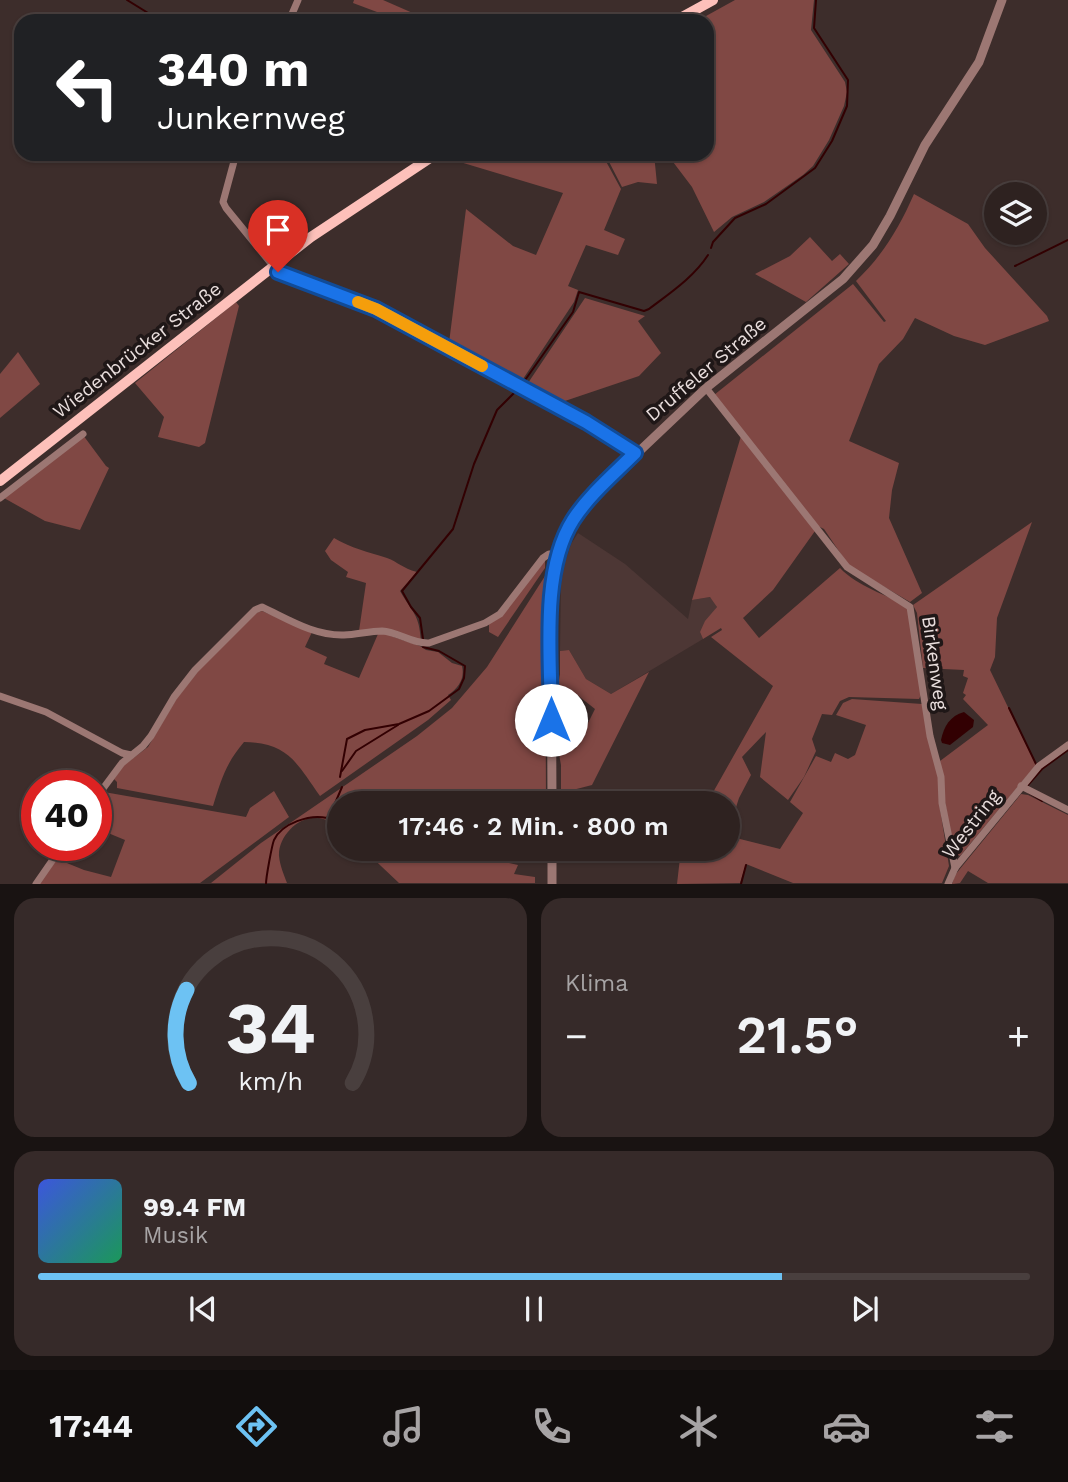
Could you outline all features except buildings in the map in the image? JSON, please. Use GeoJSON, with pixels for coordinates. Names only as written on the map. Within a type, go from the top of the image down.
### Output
{"type":"FeatureCollection","features":[{"type":"Feature","properties":{"kind":"main road"},"geometry":{"type":"LineString","coordinates":[[688,14],[713,0]]}},
{"type":"Feature","properties":{"kind":"main road","name":"Wiedenbrücker Straße"},"geometry":{"type":"LineString","coordinates":[[0,481],[273,266],[348,210],[425,161]]}},
{"type":"Feature","properties":{"kind":"street","name":"Druffeler Straße"},"geometry":{"type":"LineString","coordinates":[[551,791],[553,578],[557,554],[566,532],[580,510],[635,453],[706,388],[829,291],[868,251],[890,216],[934,131],[979,62],[1002,0]]}},
{"type":"Feature","properties":{"kind":"street"},"geometry":{"type":"LineString","coordinates":[[234,161],[223,202],[278,272],[376,309],[586,422],[635,453]]}},
{"type":"Feature","properties":{"kind":"street","name":"Birkenweg"},"geometry":{"type":"LineString","coordinates":[[706,388],[847,568],[910,607],[930,736],[942,778],[942,803],[955,868]]}},
{"type":"Feature","properties":{"kind":"street"},"geometry":{"type":"LineString","coordinates":[[0,498],[83,434]]}},
{"type":"Feature","properties":{"kind":"street"},"geometry":{"type":"LineString","coordinates":[[112,776],[122,763],[151,736],[174,697],[195,670],[262,607],[312,631],[345,635],[384,631],[429,643],[493,619],[505,608],[544,558],[549,554],[557,554]]}},
{"type":"Feature","properties":{"kind":"street"},"geometry":{"type":"LineString","coordinates":[[0,696],[46,712],[122,753],[131,755]]}},
{"type":"Feature","properties":{"kind":"street","name":"Westring"},"geometry":{"type":"LineString","coordinates":[[948,884],[955,868],[1021,786],[1039,766],[1068,745]]}},
{"type":"Feature","properties":{"kind":"street"},"geometry":{"type":"LineString","coordinates":[[122,753],[122,763]]}},
{"type":"Feature","properties":{"kind":"street","name":"Westring"},"geometry":{"type":"LineString","coordinates":[[1021,786],[1068,810]]}},
{"type":"Feature","properties":{"kind":"street"},"geometry":{"type":"LineString","coordinates":[[952,857],[962,859]]}},
{"type":"Feature","properties":{"kind":"street"},"geometry":{"type":"LineString","coordinates":[[36,884],[52,861]]}},
{"type":"Feature","properties":{"kind":"street"},"geometry":{"type":"LineString","coordinates":[[552,861],[552,884]]}},
{"type":"Feature","properties":{"kind":"shaded area"},"geometry":{"type":"Polygon","coordinates":[[[354,0],[383,0],[415,14],[382,14],[353,3],[354,0]]]}},
{"type":"Feature","properties":{"kind":"shaded area"},"geometry":{"type":"Polygon","coordinates":[[[735,0],[814,0],[811,30],[845,82],[847,92],[844,106],[829,140],[813,166],[764,202],[732,217],[714,232],[692,187],[672,161],[714,161],[714,14],[710,14],[735,0]]]}},
{"type":"Feature","properties":{"kind":"shaded area"},"geometry":{"type":"Polygon","coordinates":[[[457,161],[606,161],[621,189],[604,230],[625,239],[618,255],[586,245],[568,286],[578,290],[574,302],[521,382],[449,343],[466,209],[513,246],[536,255],[563,193],[457,161]]]}},
{"type":"Feature","properties":{"kind":"shaded area"},"geometry":{"type":"Polygon","coordinates":[[[609,161],[655,161],[657,184],[638,182],[622,187],[609,161]]]}},
{"type":"Feature","properties":{"kind":"shaded area"},"geometry":{"type":"Polygon","coordinates":[[[914,194],[968,224],[985,248],[1049,321],[985,345],[954,336],[915,318],[903,339],[879,364],[849,441],[899,463],[889,518],[922,593],[910,602],[849,566],[824,529],[818,526],[714,395],[853,284],[884,322],[886,321],[856,281],[890,241],[914,194]]]}},
{"type":"Feature","properties":{"kind":"shaded area"},"geometry":{"type":"Polygon","coordinates":[[[810,237],[832,261],[840,254],[849,264],[806,302],[755,274],[790,256],[810,237]]]}},
{"type":"Feature","properties":{"kind":"shaded area"},"geometry":{"type":"Polygon","coordinates":[[[585,298],[645,316],[638,321],[661,353],[639,376],[559,403],[526,386],[585,298]]]}},
{"type":"Feature","properties":{"kind":"shaded area"},"geometry":{"type":"Polygon","coordinates":[[[236,302],[239,306],[205,443],[199,447],[158,437],[164,417],[135,383],[236,302]]]}},
{"type":"Feature","properties":{"kind":"shaded area"},"geometry":{"type":"Polygon","coordinates":[[[18,352],[40,384],[0,418],[0,374],[18,352]]]}},
{"type":"Feature","properties":{"kind":"shaded area"},"geometry":{"type":"Polygon","coordinates":[[[83,435],[109,468],[80,530],[45,521],[4,498],[83,435]]]}},
{"type":"Feature","properties":{"kind":"shaded area"},"geometry":{"type":"Polygon","coordinates":[[[741,436],[815,531],[773,590],[743,618],[759,638],[840,568],[864,585],[908,607],[921,695],[919,699],[849,697],[840,701],[832,715],[822,714],[812,739],[816,751],[804,777],[788,800],[760,777],[766,732],[742,757],[751,775],[740,796],[740,791],[714,791],[773,686],[711,637],[722,630],[721,628],[703,639],[700,632],[717,607],[710,597],[692,600],[741,436]]]}},
{"type":"Feature","properties":{"kind":"shaded area"},"geometry":{"type":"Polygon","coordinates":[[[1032,522],[997,618],[995,657],[990,670],[1036,765],[960,856],[954,853],[940,761],[988,725],[963,699],[968,678],[963,676],[964,670],[923,668],[917,613],[913,605],[1032,522]]]}},
{"type":"Feature","properties":{"kind":"shaded area"},"geometry":{"type":"Polygon","coordinates":[[[578,533],[625,564],[688,619],[692,600],[710,597],[717,607],[700,632],[703,639],[611,694],[586,679],[569,650],[560,651],[561,584],[571,544],[578,533]]]}},
{"type":"Feature","properties":{"kind":"shaded area"},"geometry":{"type":"Polygon","coordinates":[[[334,538],[417,572],[400,591],[415,614],[421,641],[359,631],[366,583],[346,577],[348,572],[331,560],[325,551],[334,538]]]}},
{"type":"Feature","properties":{"kind":"shaded area"},"geometry":{"type":"Polygon","coordinates":[[[545,560],[545,568],[498,637],[489,632],[489,624],[545,560]]]}},
{"type":"Feature","properties":{"kind":"shaded area"},"geometry":{"type":"Polygon","coordinates":[[[545,576],[546,791],[337,791],[417,736],[452,708],[487,667],[545,576]]]}},
{"type":"Feature","properties":{"kind":"shaded area"},"geometry":{"type":"Polygon","coordinates":[[[262,611],[312,632],[305,647],[327,657],[324,664],[359,678],[378,634],[385,634],[438,652],[452,663],[462,666],[462,679],[448,695],[451,700],[428,720],[320,796],[290,757],[271,746],[244,742],[225,772],[213,806],[117,788],[114,779],[124,765],[148,747],[177,698],[203,665],[256,613],[262,611]]]}},
{"type":"Feature","properties":{"kind":"shaded area"},"geometry":{"type":"Polygon","coordinates":[[[569,650],[586,679],[611,694],[649,672],[592,785],[569,791],[561,791],[558,749],[575,749],[595,709],[576,694],[557,693],[560,651],[569,650]]]}},
{"type":"Feature","properties":{"kind":"shaded area"},"geometry":{"type":"Polygon","coordinates":[[[852,699],[922,704],[939,779],[939,802],[949,866],[942,883],[793,883],[746,864],[740,883],[677,884],[680,861],[740,861],[740,839],[780,849],[803,813],[790,802],[816,756],[831,762],[835,753],[848,759],[855,755],[866,725],[836,715],[843,703],[852,699]]]}},
{"type":"Feature","properties":{"kind":"shaded area"},"geometry":{"type":"Polygon","coordinates":[[[964,712],[974,720],[973,727],[950,745],[942,743],[942,735],[948,722],[964,712]]]}},
{"type":"Feature","properties":{"kind":"shaded area"},"geometry":{"type":"Polygon","coordinates":[[[274,791],[289,817],[200,883],[39,884],[56,861],[111,877],[125,840],[112,835],[112,793],[246,817],[250,808],[274,791]]]}},
{"type":"Feature","properties":{"kind":"shaded area"},"geometry":{"type":"Polygon","coordinates":[[[1021,794],[1068,815],[1068,883],[988,883],[968,871],[960,883],[952,884],[955,875],[1021,794]]]}},
{"type":"Feature","properties":{"kind":"shaded area"},"geometry":{"type":"Polygon","coordinates":[[[327,798],[327,820],[319,818],[304,820],[291,829],[282,842],[279,856],[287,883],[211,883],[261,843],[327,798]]]}},
{"type":"Feature","properties":{"kind":"shaded area"},"geometry":{"type":"Polygon","coordinates":[[[376,861],[504,861],[518,865],[514,874],[535,877],[535,883],[399,883],[376,861]]]}},
{"type":"Feature","properties":{"kind":"waterway"},"geometry":{"type":"LineString","coordinates":[[127,0],[150,14]]}},
{"type":"Feature","properties":{"kind":"waterway"},"geometry":{"type":"LineString","coordinates":[[711,248],[713,242],[735,218],[766,204],[815,168],[832,141],[847,106],[848,80],[814,28],[816,0]]}},
{"type":"Feature","properties":{"kind":"waterway"},"geometry":{"type":"LineString","coordinates":[[1015,266],[1068,240]]}},
{"type":"Feature","properties":{"kind":"waterway"},"geometry":{"type":"LineString","coordinates":[[523,383],[573,312],[579,292],[644,311],[681,284],[708,255]]}},
{"type":"Feature","properties":{"kind":"waterway"},"geometry":{"type":"LineString","coordinates":[[423,639],[420,618],[402,591],[453,529],[474,464],[497,410],[517,390]]}},
{"type":"Feature","properties":{"kind":"waterway"},"geometry":{"type":"LineString","coordinates":[[340,777],[347,739],[365,730],[399,724],[429,711],[459,689],[465,666],[439,651],[423,647]]}},
{"type":"Feature","properties":{"kind":"waterway"},"geometry":{"type":"LineString","coordinates":[[1009,708],[1036,764]]}},
{"type":"Feature","properties":{"kind":"waterway"},"geometry":{"type":"LineString","coordinates":[[342,771],[356,751],[398,725]]}},
{"type":"Feature","properties":{"kind":"waterway"},"geometry":{"type":"LineString","coordinates":[[1028,785],[1042,769],[1068,750]]}},
{"type":"Feature","properties":{"kind":"waterway"},"geometry":{"type":"LineString","coordinates":[[340,791],[342,787]]}},
{"type":"Feature","properties":{"kind":"waterway"},"geometry":{"type":"LineString","coordinates":[[1029,793],[1042,801]]}},
{"type":"Feature","properties":{"kind":"waterway"},"geometry":{"type":"LineString","coordinates":[[266,884],[273,843],[278,834],[297,821],[313,817],[327,818]]}},
{"type":"Feature","properties":{"kind":"waterway"},"geometry":{"type":"LineString","coordinates":[[741,884],[746,865]]}},
{"type":"Feature","properties":{"kind":"slow traffic"},"geometry":{"type":"LineString","coordinates":[[358,302],[482,366]]}},
{"type":"Feature","properties":{"kind":"route"},"geometry":{"type":"LineString","coordinates":[[278,272],[376,309],[586,422],[635,453],[580,510],[566,532],[557,554],[551,591],[551,720]]}}]}
